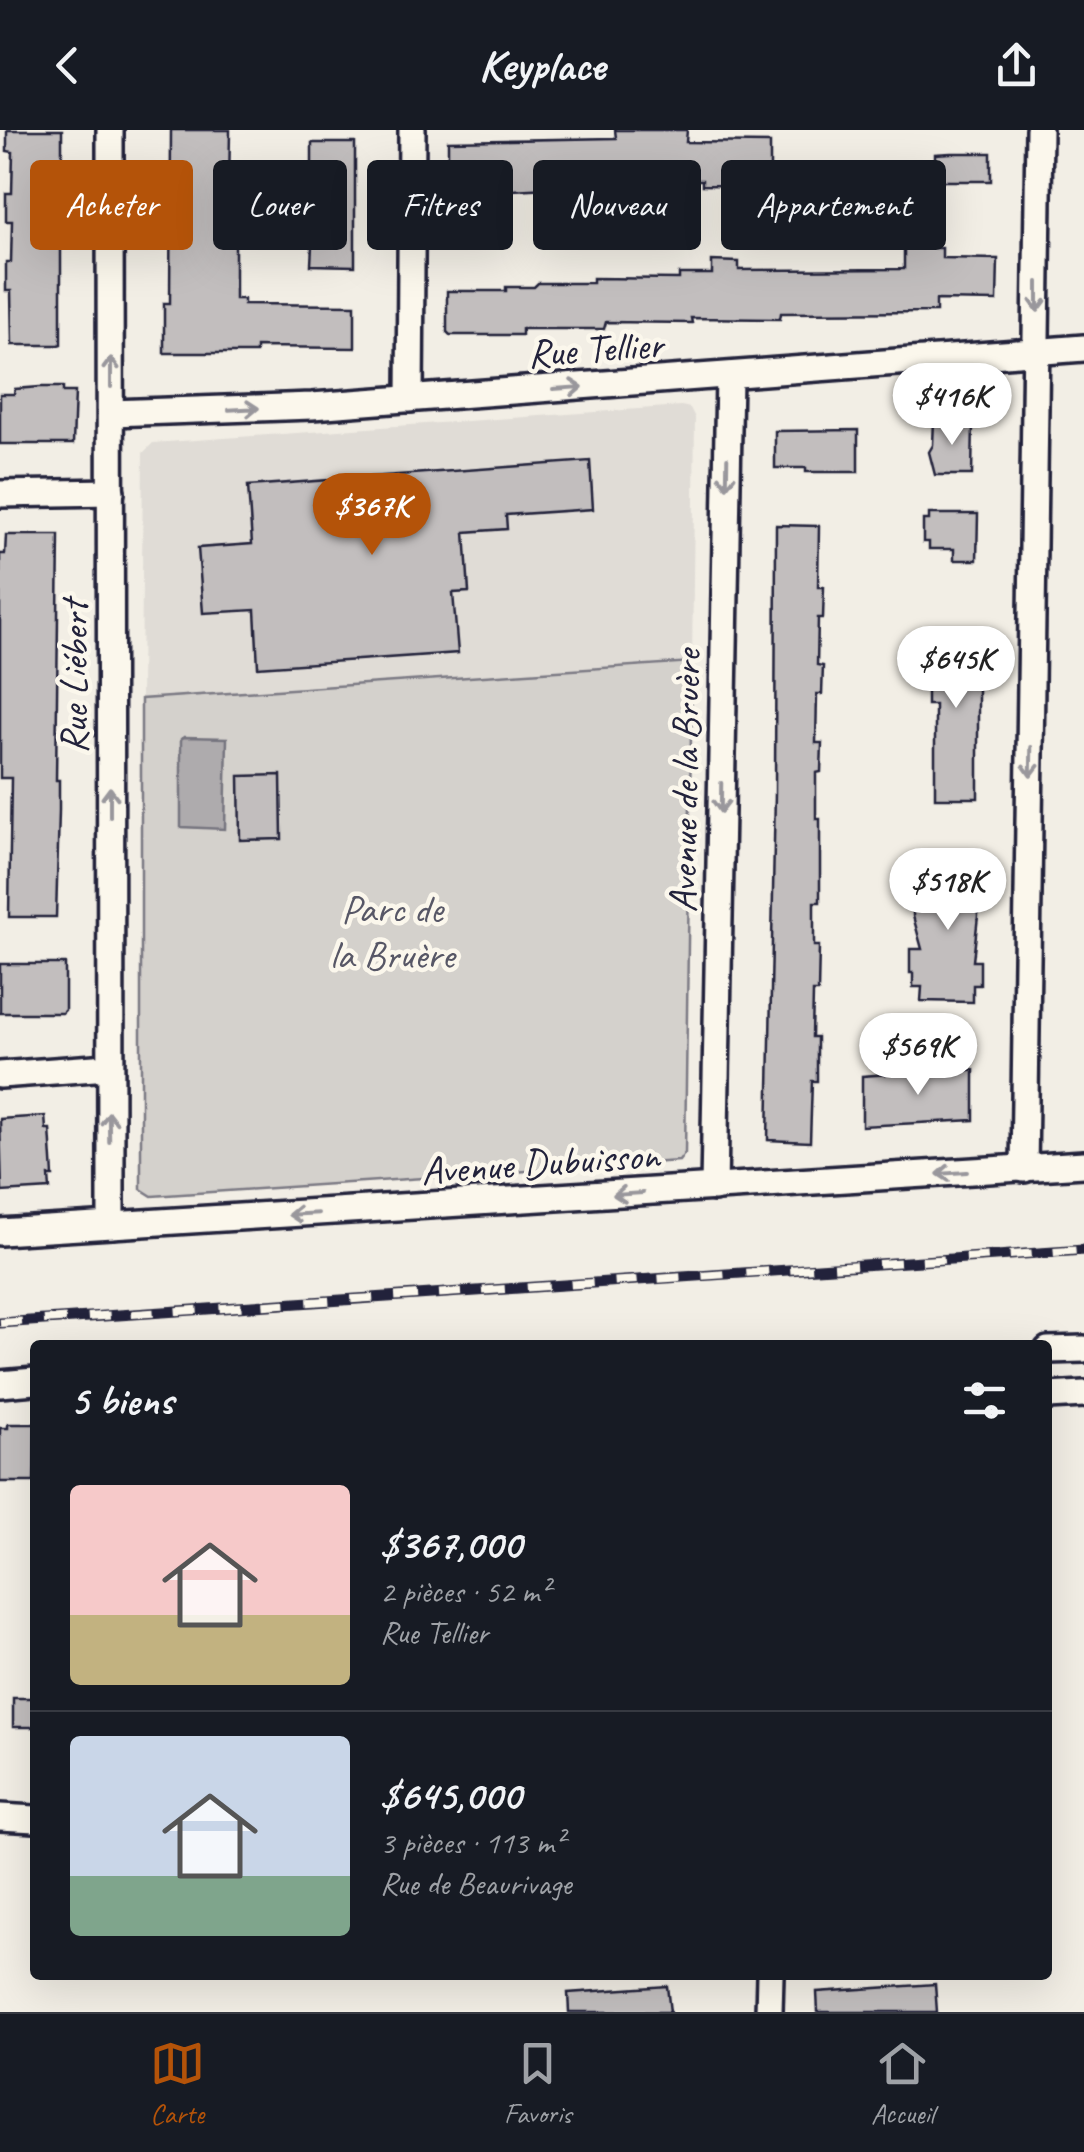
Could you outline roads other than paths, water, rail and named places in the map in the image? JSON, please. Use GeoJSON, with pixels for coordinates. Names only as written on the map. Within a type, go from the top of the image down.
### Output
{"type":"FeatureCollection","features":[{"type":"Feature","properties":{"kind":"street","name":"Rue Liébert"},"geometry":{"type":"LineString","coordinates":[[110,130],[110,1225]]}},
{"type":"Feature","properties":{"kind":"street"},"geometry":{"type":"LineString","coordinates":[[410,398],[412,130]]}},
{"type":"Feature","properties":{"kind":"street"},"geometry":{"type":"LineString","coordinates":[[1024,1168],[1039,130]]}},
{"type":"Feature","properties":{"kind":"street","name":"Rue Tellier"},"geometry":{"type":"LineString","coordinates":[[111,413],[312,406],[1084,348]]}},
{"type":"Feature","properties":{"kind":"street","name":"Avenue de la Bruère"},"geometry":{"type":"LineString","coordinates":[[714,1188],[729,376]]}},
{"type":"Feature","properties":{"kind":"street"},"geometry":{"type":"LineString","coordinates":[[0,494],[112,492]]}},
{"type":"Feature","properties":{"kind":"street"},"geometry":{"type":"LineString","coordinates":[[0,1075],[108,1067]]}},
{"type":"Feature","properties":{"kind":"street","name":"Avenue Dubuisson"},"geometry":{"type":"LineString","coordinates":[[0,1232],[1084,1164]]}},
{"type":"Feature","properties":{"kind":"street"},"geometry":{"type":"LineString","coordinates":[[1052,1350],[1084,1349]]}},
{"type":"Feature","properties":{"kind":"street"},"geometry":{"type":"LineString","coordinates":[[0,1384],[30,1381]]}},
{"type":"Feature","properties":{"kind":"street"},"geometry":{"type":"LineString","coordinates":[[1052,1396],[1084,1394]]}},
{"type":"Feature","properties":{"kind":"street"},"geometry":{"type":"LineString","coordinates":[[0,1818],[30,1818]]}},
{"type":"Feature","properties":{"kind":"street"},"geometry":{"type":"LineString","coordinates":[[769,2012],[770,1980]]}},
{"type":"Feature","properties":{"kind":"railway"},"geometry":{"type":"LineString","coordinates":[[0,1323],[1084,1250]]}},
{"type":"Feature","properties":{"kind":"park label","name":"Parc de la Bruère"},"geometry":{"type":"Point","coordinates":[392,931]}}]}
